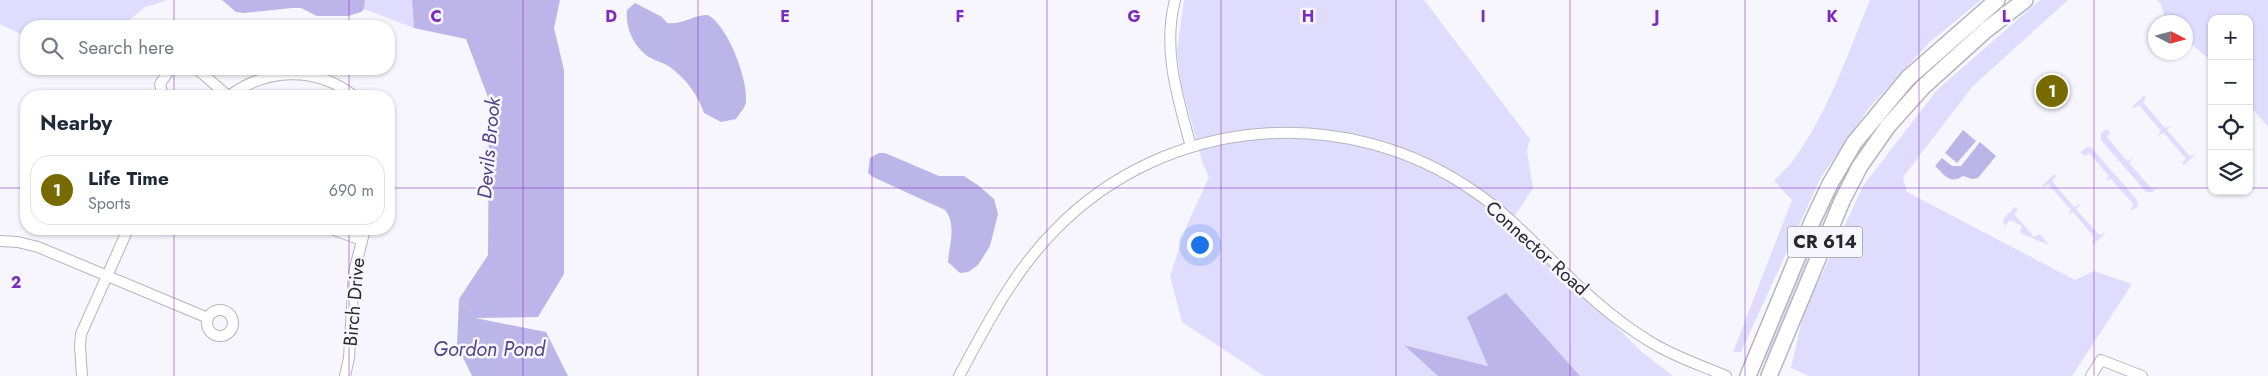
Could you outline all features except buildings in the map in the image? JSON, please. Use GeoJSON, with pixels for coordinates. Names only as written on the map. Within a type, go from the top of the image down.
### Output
{"type":"FeatureCollection","features":[{"type":"Feature","properties":{"kind":"highway","name":"CR 614"},"geometry":{"type":"LineString","coordinates":[[1748,376],[1821,201],[1854,143],[1908,78],[1997,0]]}},
{"type":"Feature","properties":{"kind":"highway"},"geometry":{"type":"LineString","coordinates":[[1986,30],[2014,0]]}},
{"type":"Feature","properties":{"kind":"highway"},"geometry":{"type":"LineString","coordinates":[[1986,30],[2024,0]]}},
{"type":"Feature","properties":{"kind":"highway","name":"CR 614"},"geometry":{"type":"LineString","coordinates":[[1769,376],[1842,200],[1860,166],[1888,126],[1923,87],[1986,30]]}},
{"type":"Feature","properties":{"kind":"street"},"geometry":{"type":"LineString","coordinates":[[1175,0],[1171,22],[1170,59],[1177,98],[1192,147]]}},
{"type":"Feature","properties":{"kind":"street"},"geometry":{"type":"LineString","coordinates":[[160,90],[161,83],[166,75]]}},
{"type":"Feature","properties":{"kind":"street"},"geometry":{"type":"LineString","coordinates":[[204,75],[222,90]]}},
{"type":"Feature","properties":{"kind":"street"},"geometry":{"type":"LineString","coordinates":[[239,90],[267,77],[280,75]]}},
{"type":"Feature","properties":{"kind":"street"},"geometry":{"type":"LineString","coordinates":[[306,75],[330,82],[344,90]]}},
{"type":"Feature","properties":{"kind":"street","name":"Connector Road"},"geometry":{"type":"LineString","coordinates":[[959,376],[1014,280],[1034,252],[1087,201],[1126,175],[1157,160],[1192,147],[1234,136],[1295,132],[1329,135],[1369,144],[1437,168],[1474,191],[1507,216],[1584,292],[1641,336],[1667,351],[1726,376]]}},
{"type":"Feature","properties":{"kind":"street"},"geometry":{"type":"LineString","coordinates":[[82,376],[81,337],[106,275],[125,235]]}},
{"type":"Feature","properties":{"kind":"street"},"geometry":{"type":"LineString","coordinates":[[348,235],[361,240]]}},
{"type":"Feature","properties":{"kind":"street","name":"Birch Drive"},"geometry":{"type":"LineString","coordinates":[[345,376],[349,358],[354,272],[363,235]]}},
{"type":"Feature","properties":{"kind":"street"},"geometry":{"type":"LineString","coordinates":[[0,241],[18,242],[38,247],[208,318]]}},
{"type":"Feature","properties":{"kind":"street"},"geometry":{"type":"LineString","coordinates":[[2091,376],[2101,360],[2142,376]]}},
{"type":"Feature","properties":{"kind":"shaded area"},"geometry":{"type":"Polygon","coordinates":[[[0,0],[168,0],[145,7],[129,20],[20,20],[20,34],[0,24],[0,0]]]}},
{"type":"Feature","properties":{"kind":"shaded area"},"geometry":{"type":"Polygon","coordinates":[[[222,0],[365,0],[364,9],[361,12],[348,16],[317,16],[301,8],[236,12],[222,0]]]}},
{"type":"Feature","properties":{"kind":"shaded area"},"geometry":{"type":"Polygon","coordinates":[[[365,0],[412,0],[414,28],[395,20],[364,9],[365,0]]]}},
{"type":"Feature","properties":{"kind":"shaded area"},"geometry":{"type":"Polygon","coordinates":[[[412,0],[560,0],[554,28],[564,70],[564,274],[538,317],[475,318],[459,299],[488,255],[489,100],[466,39],[414,28],[412,0]]]}},
{"type":"Feature","properties":{"kind":"shaded area"},"geometry":{"type":"Polygon","coordinates":[[[1184,0],[1424,0],[1530,139],[1527,151],[1533,188],[1511,222],[1642,352],[1673,376],[1580,376],[1506,293],[1489,366],[1405,345],[1438,376],[1264,376],[1182,322],[1170,276],[1187,225],[1209,177],[1203,164],[1181,84],[1177,50],[1184,0]]]}},
{"type":"Feature","properties":{"kind":"shaded area"},"geometry":{"type":"Polygon","coordinates":[[[1870,0],[1981,0],[1930,42],[1869,108],[1821,177],[1741,352],[1733,352],[1792,200],[1774,181],[1793,161],[1818,121],[1837,81],[1870,0]]]}},
{"type":"Feature","properties":{"kind":"shaded area"},"geometry":{"type":"Polygon","coordinates":[[[2040,0],[2068,0],[1973,86],[1903,177],[1907,192],[2075,280],[2094,271],[2132,284],[2072,376],[1809,376],[1791,368],[1803,315],[1863,186],[1937,90],[2040,0]]]}},
{"type":"Feature","properties":{"kind":"shaded area"},"geometry":{"type":"Polygon","coordinates":[[[2157,0],[2268,0],[2268,127],[2253,110],[2253,15],[2208,15],[2208,58],[2193,45],[2193,15],[2164,15],[2161,4],[2157,0]]]}},
{"type":"Feature","properties":{"kind":"shaded area"},"geometry":{"type":"Polygon","coordinates":[[[2144,95],[2146,98],[2143,102],[2165,128],[2171,125],[2167,130],[2190,156],[2196,154],[2184,165],[2182,163],[2186,159],[2164,133],[2157,136],[2161,131],[2139,105],[2134,108],[2132,107],[2144,95]]]}},
{"type":"Feature","properties":{"kind":"shaded area"},"geometry":{"type":"Polygon","coordinates":[[[2104,130],[2108,130],[2110,133],[2107,137],[2127,161],[2133,158],[2129,163],[2152,189],[2157,187],[2153,192],[2146,192],[2101,140],[2101,134],[2104,130]]]}},
{"type":"Feature","properties":{"kind":"shaded area"},"geometry":{"type":"Polygon","coordinates":[[[1864,137],[1867,140],[1825,217],[1769,355],[1762,365],[1833,193],[1864,137]]]}},
{"type":"Feature","properties":{"kind":"shaded area"},"geometry":{"type":"Polygon","coordinates":[[[2087,147],[2092,148],[2137,200],[2138,206],[2133,210],[2130,209],[2134,205],[2111,179],[2105,181],[2109,176],[2089,153],[2085,156],[2080,152],[2087,147]]]}},
{"type":"Feature","properties":{"kind":"shaded area"},"geometry":{"type":"Polygon","coordinates":[[[2054,174],[2056,176],[2052,181],[2074,207],[2081,204],[2076,209],[2099,235],[2106,232],[2094,244],[2092,242],[2095,238],[2073,212],[2068,215],[2071,210],[2048,184],[2044,187],[2042,186],[2054,174]]]}},
{"type":"Feature","properties":{"kind":"shaded area"},"geometry":{"type":"Polygon","coordinates":[[[2015,207],[2018,210],[2014,214],[2034,237],[2040,234],[2049,245],[2020,233],[2022,226],[2010,220],[2005,226],[2004,218],[2015,207]]]}},
{"type":"Feature","properties":{"kind":"shaded area"},"geometry":{"type":"Polygon","coordinates":[[[1506,293],[1580,376],[1438,376],[1404,345],[1488,366],[1467,317],[1506,293]]]}},
{"type":"Feature","properties":{"kind":"water"},"geometry":{"type":"Polygon","coordinates":[[[635,3],[662,17],[667,23],[678,23],[708,15],[723,30],[740,67],[746,92],[746,102],[736,119],[721,122],[704,113],[695,94],[681,77],[670,67],[649,57],[639,48],[627,24],[627,10],[635,3]]]}},
{"type":"Feature","properties":{"kind":"water"},"geometry":{"type":"Polygon","coordinates":[[[1963,130],[1976,141],[1957,163],[1945,153],[1963,130]]]}},
{"type":"Feature","properties":{"kind":"water"},"geometry":{"type":"Polygon","coordinates":[[[1980,142],[1996,156],[1978,178],[1972,179],[1963,176],[1955,180],[1951,179],[1935,166],[1942,158],[1952,166],[1961,166],[1980,142]]]}},
{"type":"Feature","properties":{"kind":"water"},"geometry":{"type":"Polygon","coordinates":[[[879,153],[885,153],[939,176],[964,176],[994,199],[998,214],[990,246],[978,265],[968,272],[960,273],[948,262],[951,222],[945,210],[868,173],[870,158],[879,153]]]}},
{"type":"Feature","properties":{"kind":"water","name":"Gordon Pond"},"geometry":{"type":"Polygon","coordinates":[[[459,299],[475,318],[546,332],[568,376],[472,376],[457,345],[459,299]]]}},
{"type":"Feature","properties":{"kind":"waterway","name":"Devils Brook"},"geometry":{"type":"LineString","coordinates":[[475,318],[512,287],[495,197],[510,76],[529,56],[521,0]]}},
{"type":"Feature","properties":{"kind":"place","name":"Life Time"},"geometry":{"type":"Point","coordinates":[2052,91]}}]}
